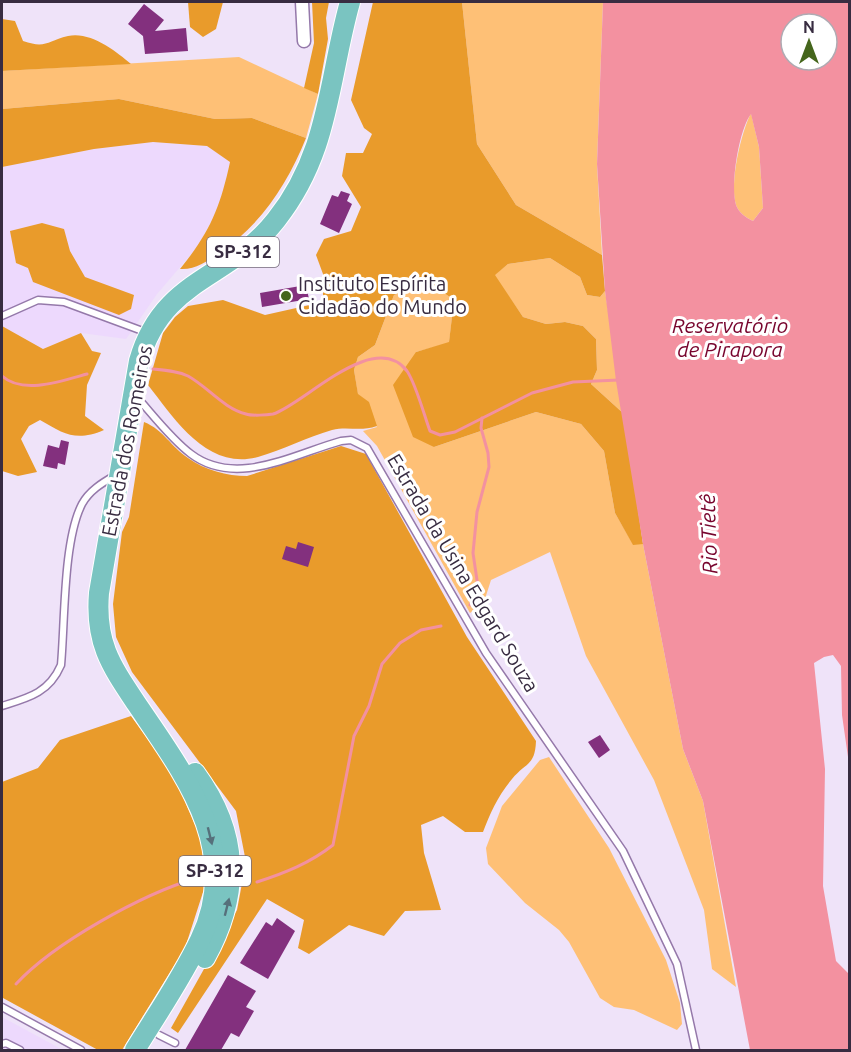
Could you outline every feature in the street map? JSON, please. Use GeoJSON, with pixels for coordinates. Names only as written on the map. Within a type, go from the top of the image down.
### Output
{"type":"FeatureCollection","features":[{"type":"Feature","properties":{"kind":"main road","name":"Estrada dos Romeiros"},"geometry":{"type":"LineString","coordinates":[[135,1050],[201,939],[212,907],[215,870],[210,832],[199,804],[183,774],[130,694],[103,648],[98,611],[139,361],[148,333],[159,315],[184,290],[244,251],[259,238],[276,221],[306,175],[322,132],[350,2]]}},
{"type":"Feature","properties":{"kind":"main road","name":"Estrada dos Romeiros"},"geometry":{"type":"LineString","coordinates":[[130,694],[172,740],[212,797],[225,829],[231,869],[230,893],[220,928],[162,1043]]}},
{"type":"Feature","properties":{"kind":"street"},"geometry":{"type":"LineString","coordinates":[[302,2],[304,40]]}},
{"type":"Feature","properties":{"kind":"lane"},"geometry":{"type":"LineString","coordinates":[[2,316],[38,300],[64,303],[148,333]]}},
{"type":"Feature","properties":{"kind":"lane","name":"Estrada da Usina Edgard Souza"},"geometry":{"type":"LineString","coordinates":[[133,393],[190,453],[224,468],[256,467],[341,441],[351,440],[367,448],[486,653],[623,851],[677,964],[696,1050]]}},
{"type":"Feature","properties":{"kind":"lane"},"geometry":{"type":"LineString","coordinates":[[2,706],[33,697],[57,676],[61,666],[66,585],[82,503],[95,488],[119,473]]}},
{"type":"Feature","properties":{"kind":"lane"},"geometry":{"type":"LineString","coordinates":[[2,1007],[73,1048],[81,1050]]}},
{"type":"Feature","properties":{"kind":"lane"},"geometry":{"type":"LineString","coordinates":[[2,1044],[6,1043],[20,1050]]}},
{"type":"Feature","properties":{"kind":"shaded area"},"geometry":{"type":"Polygon","coordinates":[[[188,2],[223,2],[216,29],[203,37],[190,27],[188,2]]]}},
{"type":"Feature","properties":{"kind":"shaded area"},"geometry":{"type":"Polygon","coordinates":[[[312,2],[329,2],[326,18],[328,39],[318,94],[304,88],[314,43],[312,2]]]}},
{"type":"Feature","properties":{"kind":"shaded area"},"geometry":{"type":"Polygon","coordinates":[[[373,2],[462,2],[477,144],[516,205],[602,255],[605,291],[600,297],[587,295],[580,277],[550,258],[508,264],[495,275],[523,317],[546,324],[565,322],[583,326],[596,339],[597,370],[591,384],[624,414],[643,544],[633,545],[615,513],[604,451],[581,424],[536,412],[434,447],[413,437],[393,385],[416,352],[449,342],[454,300],[430,283],[394,295],[375,345],[358,357],[354,370],[358,394],[369,402],[377,426],[365,429],[332,430],[258,457],[240,459],[223,456],[194,439],[148,385],[163,333],[175,317],[188,306],[223,300],[265,315],[323,302],[323,274],[316,255],[324,239],[351,231],[361,207],[342,176],[346,153],[363,153],[372,134],[364,128],[351,100],[373,2]]]}},
{"type":"Feature","properties":{"kind":"shaded area"},"geometry":{"type":"Polygon","coordinates":[[[462,2],[603,2],[597,164],[602,255],[516,205],[477,144],[462,2]]]}},
{"type":"Feature","properties":{"kind":"shaded area"},"geometry":{"type":"Polygon","coordinates":[[[2,19],[15,21],[23,41],[42,44],[68,36],[85,36],[110,48],[131,64],[2,71],[2,19]]]}},
{"type":"Feature","properties":{"kind":"shaded area"},"geometry":{"type":"Polygon","coordinates":[[[239,57],[318,94],[306,138],[252,118],[215,119],[119,99],[2,109],[2,71],[239,57]]]}},
{"type":"Feature","properties":{"kind":"shaded area"},"geometry":{"type":"Polygon","coordinates":[[[119,99],[215,119],[252,118],[306,138],[281,188],[260,217],[233,243],[205,263],[180,269],[199,243],[212,219],[218,206],[230,162],[207,146],[153,142],[94,149],[2,167],[2,109],[119,99]]]}},
{"type":"Feature","properties":{"kind":"shaded area"},"geometry":{"type":"Polygon","coordinates":[[[751,113],[759,147],[763,208],[753,221],[737,208],[734,196],[735,171],[740,145],[751,113]]]}},
{"type":"Feature","properties":{"kind":"shaded area"},"geometry":{"type":"Polygon","coordinates":[[[153,142],[207,146],[230,161],[221,203],[198,246],[157,294],[126,339],[81,333],[43,349],[2,326],[2,167],[94,149],[153,142]]]}},
{"type":"Feature","properties":{"kind":"shaded area"},"geometry":{"type":"Polygon","coordinates":[[[42,223],[64,229],[70,251],[85,277],[134,295],[131,309],[119,315],[33,282],[28,268],[16,263],[10,231],[42,223]]]}},
{"type":"Feature","properties":{"kind":"shaded area"},"geometry":{"type":"Polygon","coordinates":[[[550,258],[580,277],[587,295],[600,297],[605,291],[624,414],[591,384],[597,370],[596,339],[583,326],[565,322],[546,324],[523,317],[494,275],[508,264],[550,258]]]}},
{"type":"Feature","properties":{"kind":"shaded area"},"geometry":{"type":"Polygon","coordinates":[[[430,283],[454,300],[449,343],[416,352],[434,447],[536,412],[581,424],[604,451],[615,513],[633,544],[643,544],[683,749],[703,801],[736,987],[712,969],[704,910],[654,780],[586,656],[550,552],[491,580],[484,602],[470,613],[377,446],[363,431],[377,427],[358,395],[354,370],[358,357],[375,345],[394,295],[430,283]]]}},
{"type":"Feature","properties":{"kind":"shaded area"},"geometry":{"type":"Polygon","coordinates":[[[2,326],[43,349],[81,333],[92,351],[101,353],[87,385],[85,416],[104,430],[94,434],[70,435],[40,420],[29,426],[21,439],[37,472],[18,476],[2,471],[2,326]]]}},
{"type":"Feature","properties":{"kind":"shaded area"},"geometry":{"type":"Polygon","coordinates":[[[144,422],[157,429],[182,454],[195,462],[216,472],[232,475],[247,476],[341,446],[366,454],[467,637],[536,741],[532,760],[507,785],[483,832],[465,832],[443,816],[421,825],[424,853],[441,910],[405,911],[384,936],[349,925],[309,954],[298,948],[304,920],[267,899],[178,1033],[171,1028],[237,910],[246,862],[236,811],[132,672],[116,637],[113,604],[122,532],[129,517],[144,422]]]}},
{"type":"Feature","properties":{"kind":"shaded area"},"geometry":{"type":"Polygon","coordinates":[[[131,716],[173,774],[202,841],[204,889],[185,948],[122,1050],[98,1050],[3,998],[2,782],[38,768],[60,740],[131,716]]]}},
{"type":"Feature","properties":{"kind":"shaded area"},"geometry":{"type":"Polygon","coordinates":[[[549,757],[609,848],[666,960],[680,1003],[682,1024],[677,1030],[634,1010],[614,1007],[600,998],[569,942],[559,930],[525,903],[488,864],[486,848],[502,806],[540,760],[549,757]]]}},
{"type":"Feature","properties":{"kind":"shaded area"},"geometry":{"type":"Polygon","coordinates":[[[2,1017],[63,1050],[2,1050],[2,1017]]]}},
{"type":"Feature","properties":{"kind":"water","name":"Reservatório de Pirapora"},"geometry":{"type":"Polygon","coordinates":[[[603,2],[849,2],[849,764],[842,715],[841,666],[833,655],[814,663],[825,769],[823,886],[836,961],[849,974],[849,1050],[750,1050],[703,801],[683,749],[643,544],[616,381],[605,291],[597,164],[603,2]],[[751,114],[739,144],[734,196],[737,208],[753,221],[763,208],[759,147],[751,114]]]}},
{"type":"Feature","properties":{"kind":"building"},"geometry":{"type":"Polygon","coordinates":[[[144,4],[164,20],[155,31],[186,28],[188,51],[145,54],[143,36],[128,24],[144,4]]]}},
{"type":"Feature","properties":{"kind":"building"},"geometry":{"type":"Polygon","coordinates":[[[341,191],[350,194],[347,201],[352,204],[339,233],[320,224],[332,195],[338,197],[341,191]]]}},
{"type":"Feature","properties":{"kind":"building"},"geometry":{"type":"Polygon","coordinates":[[[306,285],[309,299],[262,307],[260,293],[306,285]]]}},
{"type":"Feature","properties":{"kind":"building"},"geometry":{"type":"Polygon","coordinates":[[[61,440],[69,442],[65,465],[58,463],[57,469],[43,466],[48,445],[59,448],[61,440]]]}},
{"type":"Feature","properties":{"kind":"building"},"geometry":{"type":"Polygon","coordinates":[[[298,542],[314,547],[308,567],[282,559],[286,546],[296,549],[298,542]]]}},
{"type":"Feature","properties":{"kind":"building"},"geometry":{"type":"Polygon","coordinates":[[[600,735],[610,750],[599,758],[588,742],[600,735]]]}},
{"type":"Feature","properties":{"kind":"building"},"geometry":{"type":"Polygon","coordinates":[[[277,918],[295,931],[268,979],[240,963],[266,922],[272,926],[277,918]]]}},
{"type":"Feature","properties":{"kind":"building"},"geometry":{"type":"Polygon","coordinates":[[[228,975],[256,991],[246,1007],[254,1011],[239,1037],[231,1033],[221,1050],[185,1050],[228,975]]]}},
{"type":"Feature","properties":{"kind":"waterway"},"geometry":{"type":"LineString","coordinates":[[153,369],[188,376],[230,407],[246,414],[260,415],[273,414],[286,408],[358,363],[376,358],[393,360],[407,371],[417,391],[430,431],[440,435],[455,432],[532,393],[573,382],[619,380]]}},
{"type":"Feature","properties":{"kind":"waterway"},"geometry":{"type":"LineString","coordinates":[[2,376],[11,382],[32,386],[55,383],[87,374]]}},
{"type":"Feature","properties":{"kind":"waterway"},"geometry":{"type":"LineString","coordinates":[[470,605],[478,587],[473,553],[477,512],[489,467],[488,453],[481,428],[482,418]]}},
{"type":"Feature","properties":{"kind":"waterway"},"geometry":{"type":"LineString","coordinates":[[257,882],[297,867],[333,845],[354,736],[369,706],[382,664],[400,643],[421,630],[441,626]]}},
{"type":"Feature","properties":{"kind":"waterway"},"geometry":{"type":"LineString","coordinates":[[16,984],[53,952],[100,922],[175,885],[197,878]]}},
{"type":"Feature","properties":{"kind":"place","name":"Instituto Espírita Cidadão do Mundo"},"geometry":{"type":"Point","coordinates":[286,296]}},
{"type":"Feature","properties":{"kind":"water label","name":"Rio Tietê"},"geometry":{"type":"Point","coordinates":[709,534]}}]}
